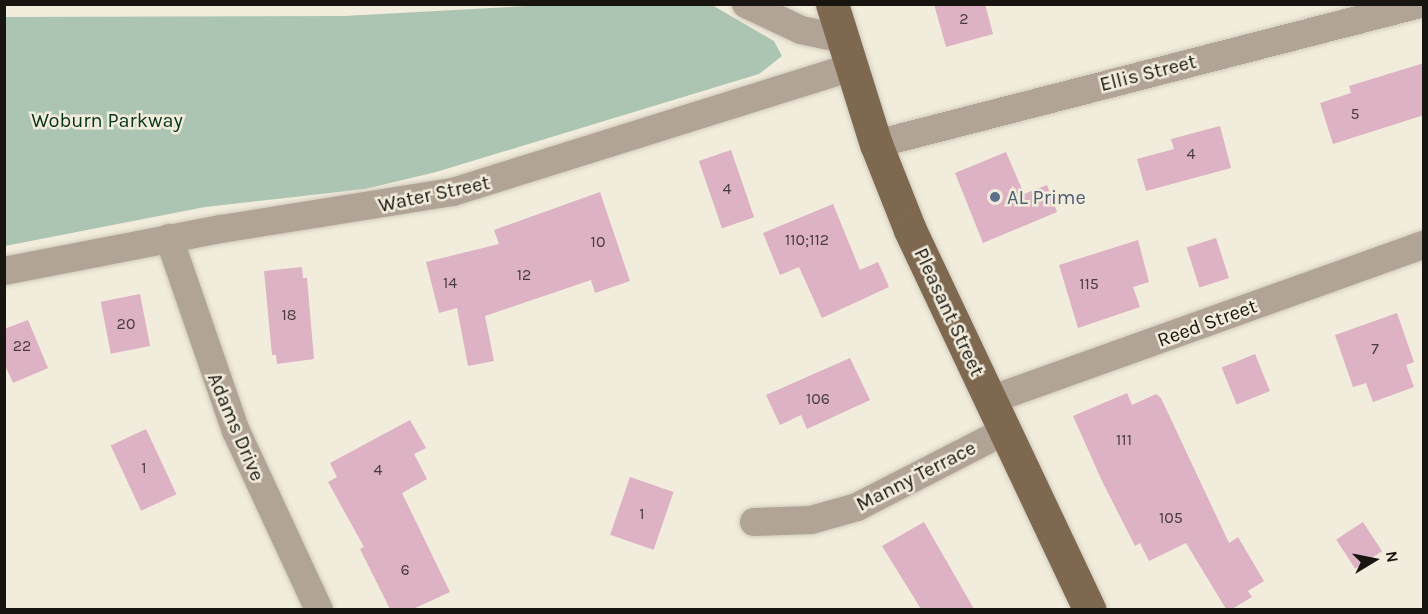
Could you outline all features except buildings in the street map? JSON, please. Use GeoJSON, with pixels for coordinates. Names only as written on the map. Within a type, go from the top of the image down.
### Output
{"type":"FeatureCollection","features":[{"type":"Feature","properties":{"kind":"main road","name":"Pleasant Street"},"geometry":{"type":"LineString","coordinates":[[832,4],[876,144],[910,230],[1090,609]]}},
{"type":"Feature","properties":{"kind":"street"},"geometry":{"type":"LineString","coordinates":[[746,4],[847,53]]}},
{"type":"Feature","properties":{"kind":"street","name":"Ellis Street"},"geometry":{"type":"LineString","coordinates":[[876,144],[1066,93],[1420,4]]}},
{"type":"Feature","properties":{"kind":"street","name":"Water Street"},"geometry":{"type":"LineString","coordinates":[[4,271],[169,238],[387,205],[479,186],[847,53]]}},
{"type":"Feature","properties":{"kind":"street","name":"Adams Drive"},"geometry":{"type":"LineString","coordinates":[[169,238],[236,431],[319,609]]}},
{"type":"Feature","properties":{"kind":"street","name":"Reed Street"},"geometry":{"type":"LineString","coordinates":[[990,400],[1424,245]]}},
{"type":"Feature","properties":{"kind":"street","name":"Manny Terrace"},"geometry":{"type":"LineString","coordinates":[[754,522],[811,520],[858,507],[1005,431]]}},
{"type":"Feature","properties":{"kind":"green space","name":"Woburn Parkway"},"geometry":{"type":"Polygon","coordinates":[[[547,5],[712,5],[774,41],[782,56],[759,74],[436,172],[365,189],[205,207],[5,246],[5,17],[344,16],[547,5]]]}},
{"type":"Feature","properties":{"kind":"place","name":"AL Prime"},"geometry":{"type":"Point","coordinates":[995,197]}}]}
